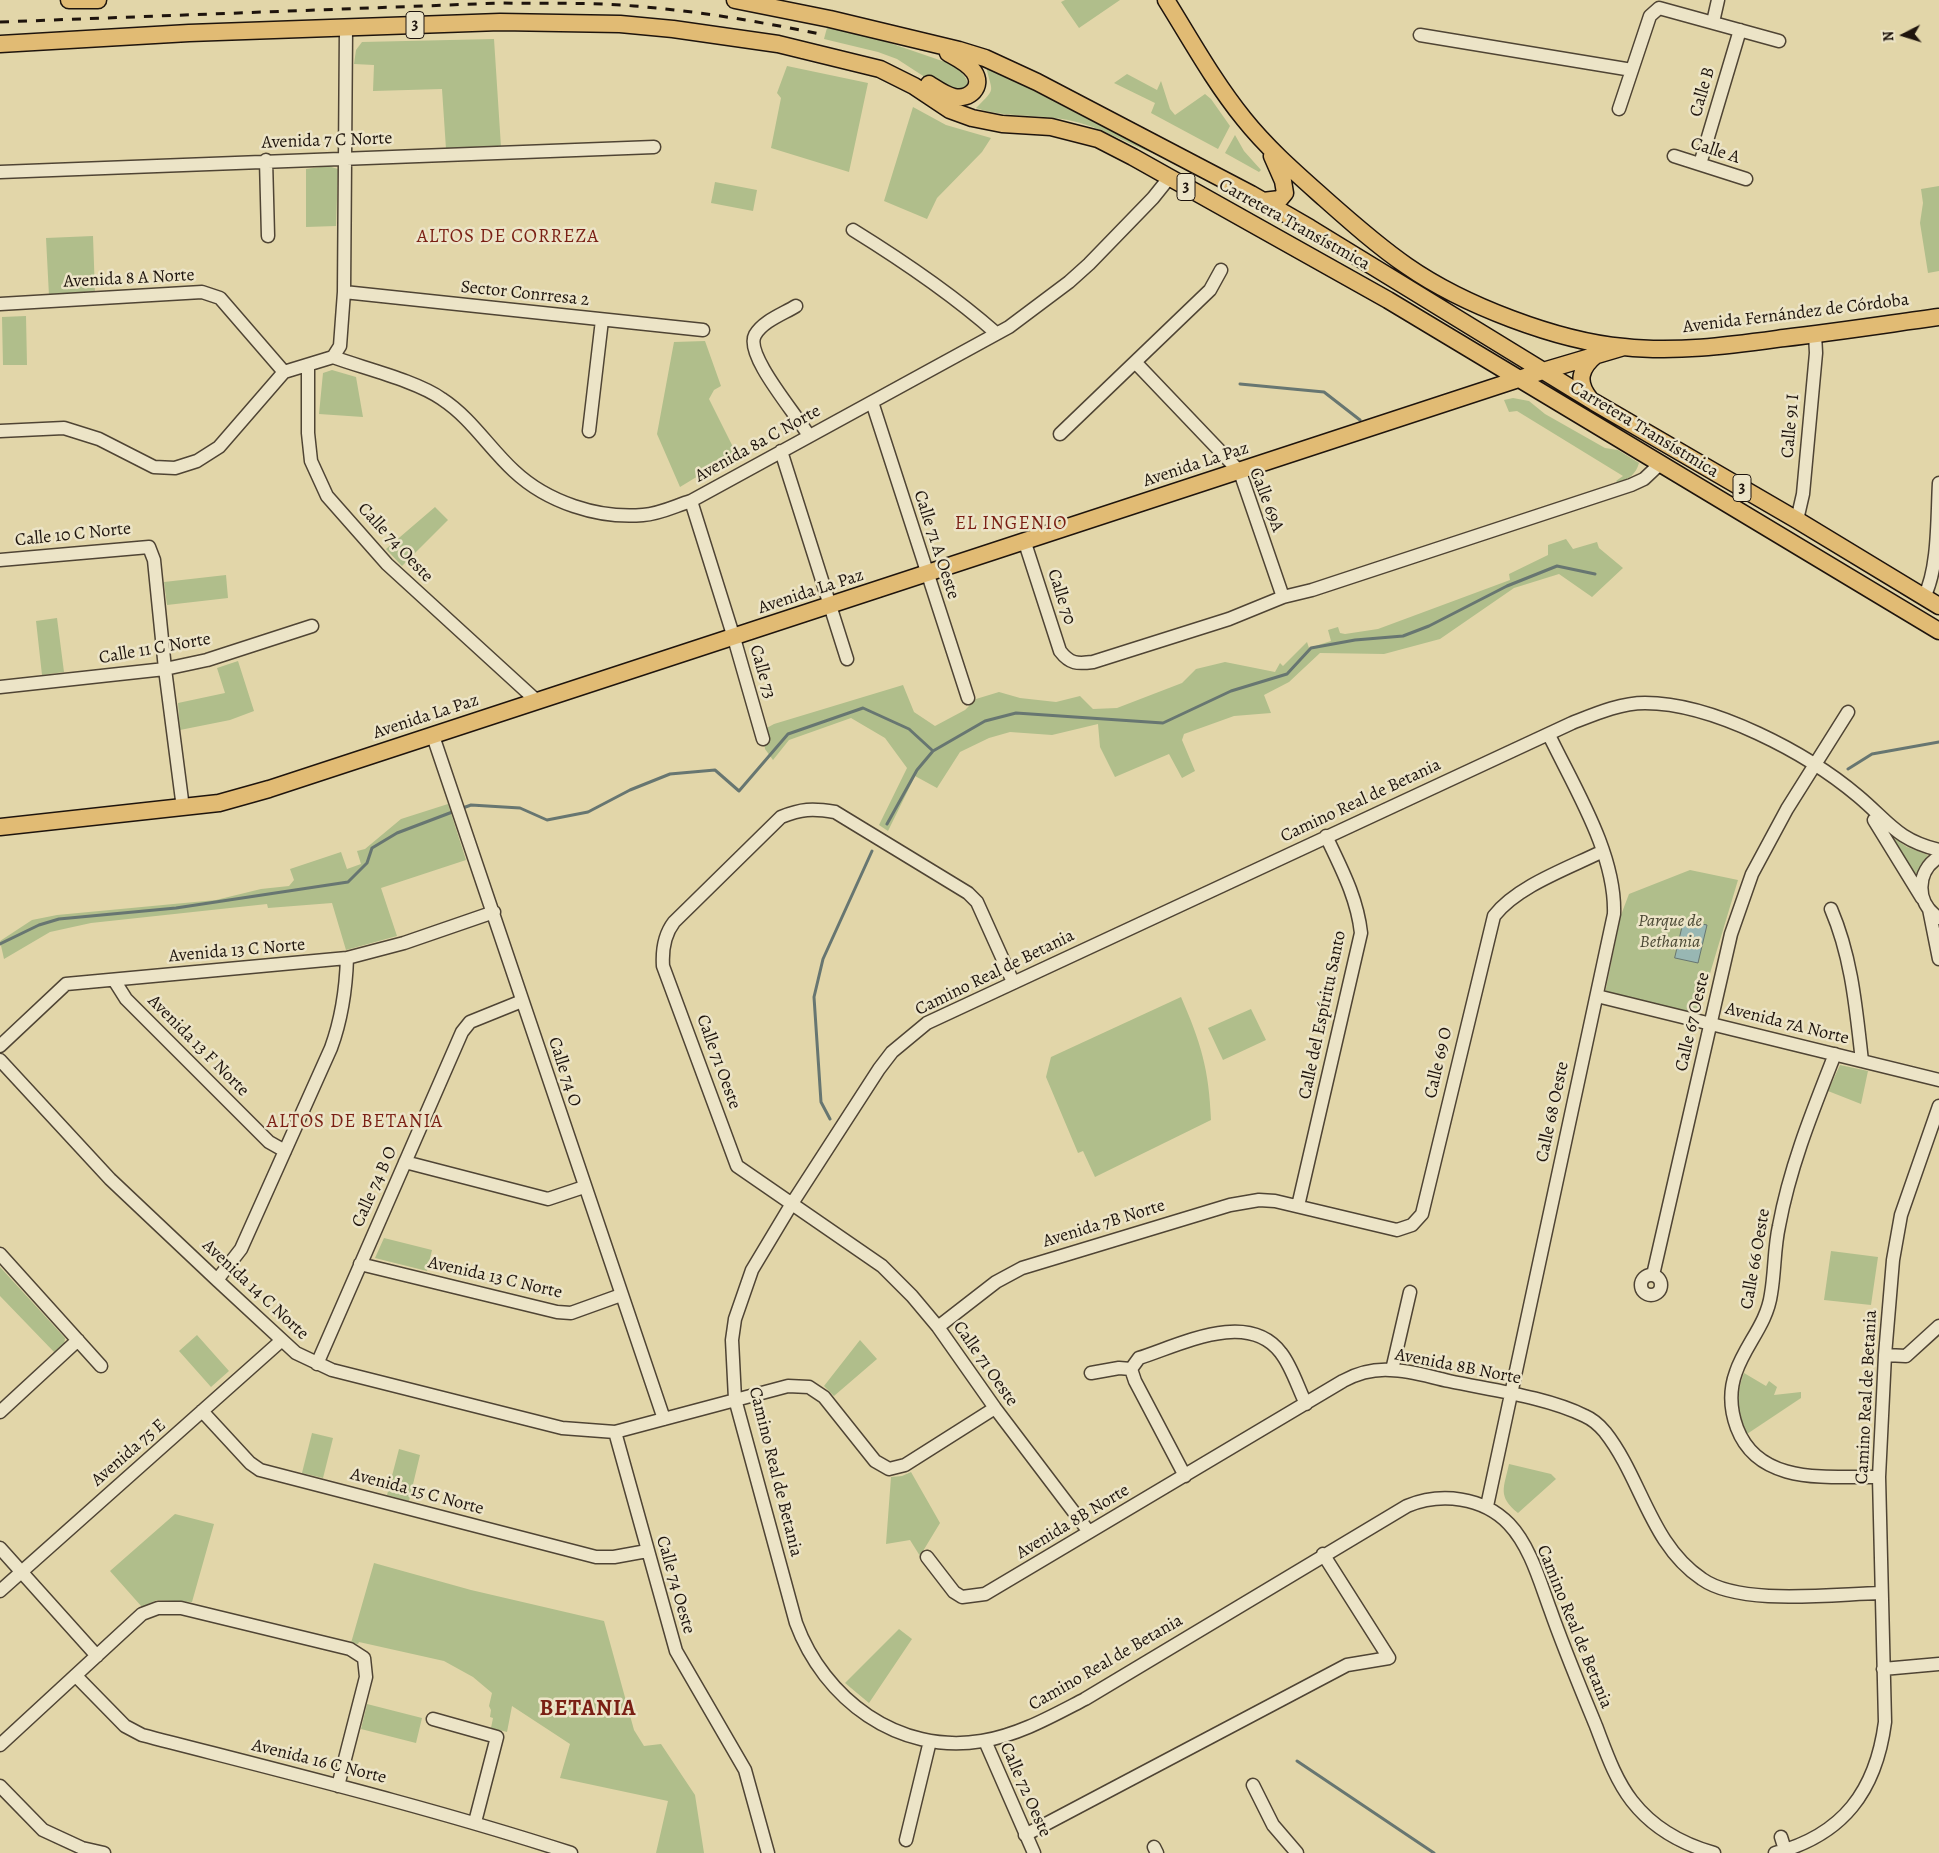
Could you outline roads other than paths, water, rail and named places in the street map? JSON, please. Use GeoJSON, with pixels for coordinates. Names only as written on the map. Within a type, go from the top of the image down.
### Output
{"type":"FeatureCollection","features":[{"type":"Feature","properties":{"kind":"main road"},"geometry":{"type":"LineString","coordinates":[[69,0],[98,0]]}},
{"type":"Feature","properties":{"kind":"main road","name":"Carretera Transístmica"},"geometry":{"type":"LineString","coordinates":[[735,0],[830,19],[985,58],[1037,82],[1263,201],[1594,402],[1797,520],[1939,606]]}},
{"type":"Feature","properties":{"kind":"main road","name":"Avenida Fernández de Córdoba"},"geometry":{"type":"LineString","coordinates":[[1166,0],[1218,84],[1244,118],[1284,163],[1360,230],[1408,268],[1474,303],[1519,322],[1567,336],[1624,348],[1686,348],[1732,346],[1939,317]]}},
{"type":"Feature","properties":{"kind":"main road","name":"Carretera Transístmica"},"geometry":{"type":"LineString","coordinates":[[0,44],[189,33],[500,22],[620,24],[727,36],[778,44],[880,70],[914,86],[950,110],[972,118],[1002,124],[1051,127],[1098,139],[1388,300],[1939,631]]}},
{"type":"Feature","properties":{"kind":"main road"},"geometry":{"type":"LineString","coordinates":[[828,56],[885,62],[901,68],[949,95],[962,98],[972,94],[977,87],[977,80],[970,67],[926,42]]}},
{"type":"Feature","properties":{"kind":"main road"},"geometry":{"type":"LineString","coordinates":[[1263,201],[1280,199],[1285,193],[1283,181],[1266,142]]}},
{"type":"Feature","properties":{"kind":"main road","name":"Avenida La Paz"},"geometry":{"type":"LineString","coordinates":[[0,827],[183,808],[219,803],[260,791],[927,575],[1521,380],[1543,371],[1624,348]]}},
{"type":"Feature","properties":{"kind":"main road"},"geometry":{"type":"LineString","coordinates":[[1594,402],[1583,389],[1581,377],[1584,366],[1596,355]]}},
{"type":"Feature","properties":{"kind":"street"},"geometry":{"type":"LineString","coordinates":[[1713,22],[1718,0]]}},
{"type":"Feature","properties":{"kind":"street"},"geometry":{"type":"LineString","coordinates":[[1619,109],[1650,16],[1654,10],[1666,8],[1779,41]]}},
{"type":"Feature","properties":{"kind":"street"},"geometry":{"type":"LineString","coordinates":[[0,431],[64,428],[99,438],[154,467],[176,468],[197,461],[219,447],[284,372],[333,357],[340,346],[344,292],[346,28]]}},
{"type":"Feature","properties":{"kind":"street","name":"Calle B"},"geometry":{"type":"LineString","coordinates":[[1700,164],[1740,30]]}},
{"type":"Feature","properties":{"kind":"street"},"geometry":{"type":"LineString","coordinates":[[1420,35],[1632,70]]}},
{"type":"Feature","properties":{"kind":"street","name":"Avenida 7 C Norte"},"geometry":{"type":"LineString","coordinates":[[0,172],[266,160],[654,147]]}},
{"type":"Feature","properties":{"kind":"street","name":"Calle A"},"geometry":{"type":"LineString","coordinates":[[1674,156],[1746,179]]}},
{"type":"Feature","properties":{"kind":"street"},"geometry":{"type":"LineString","coordinates":[[266,160],[268,236]]}},
{"type":"Feature","properties":{"kind":"street","name":"Avenida 8a C Norte"},"geometry":{"type":"LineString","coordinates":[[333,357],[426,390],[442,398],[485,438],[513,471],[536,488],[572,505],[621,515],[644,515],[690,501],[996,334],[1062,288],[1089,264],[1153,198],[1169,178]]}},
{"type":"Feature","properties":{"kind":"street"},"geometry":{"type":"LineString","coordinates":[[852,230],[892,254],[965,306],[996,334]]}},
{"type":"Feature","properties":{"kind":"street"},"geometry":{"type":"LineString","coordinates":[[1060,434],[1210,290],[1221,270]]}},
{"type":"Feature","properties":{"kind":"street","name":"Avenida 8 A Norte"},"geometry":{"type":"LineString","coordinates":[[0,304],[202,292],[220,298],[284,372]]}},
{"type":"Feature","properties":{"kind":"street","name":"Sector Conrresa 2"},"geometry":{"type":"LineString","coordinates":[[344,292],[703,330]]}},
{"type":"Feature","properties":{"kind":"street"},"geometry":{"type":"LineString","coordinates":[[796,306],[761,327],[754,337],[755,352],[760,364],[800,420],[809,436]]}},
{"type":"Feature","properties":{"kind":"street"},"geometry":{"type":"LineString","coordinates":[[590,431],[602,320]]}},
{"type":"Feature","properties":{"kind":"street","name":"Calle 91 I"},"geometry":{"type":"LineString","coordinates":[[1797,520],[1804,484],[1816,353],[1815,334]]}},
{"type":"Feature","properties":{"kind":"street","name":"Calle 69A"},"geometry":{"type":"LineString","coordinates":[[1135,362],[1240,472],[1283,597]]}},
{"type":"Feature","properties":{"kind":"street","name":"Calle 74 Oeste"},"geometry":{"type":"LineString","coordinates":[[308,366],[308,433],[311,461],[327,496],[387,564],[538,702]]}},
{"type":"Feature","properties":{"kind":"street","name":"Calle 71 A Oeste"},"geometry":{"type":"LineString","coordinates":[[872,402],[968,698]]}},
{"type":"Feature","properties":{"kind":"street"},"geometry":{"type":"LineString","coordinates":[[781,451],[847,659]]}},
{"type":"Feature","properties":{"kind":"street"},"geometry":{"type":"LineString","coordinates":[[1283,597],[1312,590],[1632,485],[1644,479],[1661,463]]}},
{"type":"Feature","properties":{"kind":"street"},"geometry":{"type":"LineString","coordinates":[[1924,596],[1930,586],[1937,538],[1939,483]]}},
{"type":"Feature","properties":{"kind":"street","name":"Calle 73"},"geometry":{"type":"LineString","coordinates":[[690,501],[734,638],[763,739]]}},
{"type":"Feature","properties":{"kind":"street","name":"Calle 70"},"geometry":{"type":"LineString","coordinates":[[1024,542],[1060,651],[1067,661],[1077,664],[1093,662],[1228,619],[1283,597]]}},
{"type":"Feature","properties":{"kind":"street","name":"Calle 10 C Norte"},"geometry":{"type":"LineString","coordinates":[[0,560],[142,546],[149,547],[154,560],[164,669]]}},
{"type":"Feature","properties":{"kind":"street","name":"Calle 11 C Norte"},"geometry":{"type":"LineString","coordinates":[[0,687],[164,669],[207,660],[312,626]]}},
{"type":"Feature","properties":{"kind":"street"},"geometry":{"type":"LineString","coordinates":[[164,669],[183,808]]}},
{"type":"Feature","properties":{"kind":"street","name":"Camino Real de Betania"},"geometry":{"type":"LineString","coordinates":[[1714,1853],[1684,1843],[1667,1833],[1646,1818],[1631,1800],[1610,1762],[1568,1658],[1540,1581],[1524,1547],[1511,1526],[1487,1506],[1440,1498],[1422,1500],[1407,1506],[1323,1554],[1084,1699],[1041,1722],[984,1741],[965,1744],[930,1741],[893,1731],[872,1720],[841,1696],[819,1669],[804,1646],[796,1623],[735,1399],[732,1340],[735,1318],[752,1270],[791,1204],[892,1052],[926,1023],[1572,723],[1621,707],[1644,703],[1673,705],[1697,711],[1750,730],[1815,764],[1859,797],[1888,826],[1905,838],[1939,850]]}},
{"type":"Feature","properties":{"kind":"street","name":"Calle 67 Oeste"},"geometry":{"type":"LineString","coordinates":[[1653,1275],[1732,934],[1752,874],[1786,809],[1848,712]]}},
{"type":"Feature","properties":{"kind":"street","name":"Calle 68 Oeste"},"geometry":{"type":"LineString","coordinates":[[1487,1506],[1614,914],[1612,883],[1603,851],[1549,735]]}},
{"type":"Feature","properties":{"kind":"street","name":"Calle 74 O"},"geometry":{"type":"LineString","coordinates":[[433,736],[462,816],[584,1187],[664,1419]]}},
{"type":"Feature","properties":{"kind":"street","name":"Camino Real de Betania"},"geometry":{"type":"LineString","coordinates":[[1859,797],[1892,847],[1922,898],[1934,913]]}},
{"type":"Feature","properties":{"kind":"street","name":"Calle 71 Oeste"},"geometry":{"type":"LineString","coordinates":[[1013,982],[977,902],[968,893],[834,812],[801,809],[781,817],[674,922],[667,930],[663,966],[737,1166],[791,1204],[840,1235],[882,1266],[912,1296],[938,1327],[994,1408],[1089,1532]]}},
{"type":"Feature","properties":{"kind":"street","name":"Calle del Espíritu Santo"},"geometry":{"type":"LineString","coordinates":[[1298,1206],[1361,933],[1358,910],[1351,887],[1326,836]]}},
{"type":"Feature","properties":{"kind":"street","name":"Calle 69 O"},"geometry":{"type":"LineString","coordinates":[[1298,1206],[1397,1230],[1404,1229],[1417,1221],[1422,1214],[1494,916],[1514,897],[1603,851]]}},
{"type":"Feature","properties":{"kind":"street"},"geometry":{"type":"LineString","coordinates":[[1922,898],[1922,878],[1926,869],[1939,857]]}},
{"type":"Feature","properties":{"kind":"street"},"geometry":{"type":"LineString","coordinates":[[1831,909],[1846,949],[1862,1061]]}},
{"type":"Feature","properties":{"kind":"street","name":"Avenida 13 C Norte"},"geometry":{"type":"LineString","coordinates":[[0,1046],[66,984],[347,958],[404,943],[494,912]]}},
{"type":"Feature","properties":{"kind":"street"},"geometry":{"type":"LineString","coordinates":[[1934,913],[1939,959]]}},
{"type":"Feature","properties":{"kind":"street"},"geometry":{"type":"LineString","coordinates":[[217,1280],[241,1249],[331,1048],[341,1021],[347,958]]}},
{"type":"Feature","properties":{"kind":"street","name":"Avenida 13 F Norte"},"geometry":{"type":"LineString","coordinates":[[114,980],[133,1006],[269,1142],[285,1151]]}},
{"type":"Feature","properties":{"kind":"street","name":"Avenida 7A Norte"},"geometry":{"type":"LineString","coordinates":[[1597,996],[1939,1080]]}},
{"type":"Feature","properties":{"kind":"street","name":"Calle 74 B O"},"geometry":{"type":"LineString","coordinates":[[317,1364],[462,1032],[470,1022],[522,1001]]}},
{"type":"Feature","properties":{"kind":"street","name":"Calle 66 Oeste"},"geometry":{"type":"LineString","coordinates":[[1835,1054],[1794,1164],[1778,1226],[1772,1294],[1761,1326],[1736,1371],[1730,1402],[1733,1418],[1741,1438],[1753,1454],[1770,1467],[1802,1475],[1879,1477]]}},
{"type":"Feature","properties":{"kind":"street","name":"Avenida 14 C Norte"},"geometry":{"type":"LineString","coordinates":[[0,1060],[110,1179],[296,1353],[317,1364],[351,1376],[535,1422],[562,1428],[615,1432]]}},
{"type":"Feature","properties":{"kind":"street","name":"Camino Real de Betania"},"geometry":{"type":"LineString","coordinates":[[1782,1852],[1820,1836],[1836,1824],[1859,1799],[1877,1767],[1884,1731],[1879,1477],[1885,1355],[1893,1260],[1901,1215],[1939,1106]]}},
{"type":"Feature","properties":{"kind":"street"},"geometry":{"type":"LineString","coordinates":[[405,1162],[548,1199],[584,1187]]}},
{"type":"Feature","properties":{"kind":"street","name":"Avenida 7B Norte"},"geometry":{"type":"LineString","coordinates":[[938,1327],[996,1282],[1022,1268],[1230,1205],[1259,1200],[1298,1206]]}},
{"type":"Feature","properties":{"kind":"street"},"geometry":{"type":"LineString","coordinates":[[0,1254],[101,1366]]}},
{"type":"Feature","properties":{"kind":"street","name":"Avenida 13 C Norte"},"geometry":{"type":"LineString","coordinates":[[360,1264],[557,1312],[571,1313],[621,1295]]}},
{"type":"Feature","properties":{"kind":"street"},"geometry":{"type":"LineString","coordinates":[[1392,1370],[1410,1292]]}},
{"type":"Feature","properties":{"kind":"street"},"geometry":{"type":"LineString","coordinates":[[1885,1355],[1906,1356],[1939,1326]]}},
{"type":"Feature","properties":{"kind":"street"},"geometry":{"type":"LineString","coordinates":[[1131,1369],[1139,1358],[1222,1332],[1254,1333],[1268,1341],[1281,1353],[1306,1404]]}},
{"type":"Feature","properties":{"kind":"street"},"geometry":{"type":"LineString","coordinates":[[2,1407],[78,1340]]}},
{"type":"Feature","properties":{"kind":"street","name":"Avenida 75 E"},"geometry":{"type":"LineString","coordinates":[[0,1591],[282,1340]]}},
{"type":"Feature","properties":{"kind":"street"},"geometry":{"type":"LineString","coordinates":[[1091,1374],[1119,1368],[1131,1369]]}},
{"type":"Feature","properties":{"kind":"street"},"geometry":{"type":"LineString","coordinates":[[1131,1369],[1135,1381],[1185,1476]]}},
{"type":"Feature","properties":{"kind":"street","name":"Avenida 8B Norte"},"geometry":{"type":"LineString","coordinates":[[927,1556],[954,1592],[962,1597],[978,1597],[1357,1374],[1392,1370],[1510,1394],[1587,1416],[1604,1431],[1619,1453],[1655,1527],[1679,1560],[1703,1580],[1732,1591],[1756,1596],[1880,1593]]}},
{"type":"Feature","properties":{"kind":"street"},"geometry":{"type":"LineString","coordinates":[[615,1432],[788,1386],[809,1387],[824,1397],[875,1461],[889,1468],[905,1465],[994,1408]]}},
{"type":"Feature","properties":{"kind":"street","name":"Avenida 15 C Norte"},"geometry":{"type":"LineString","coordinates":[[202,1412],[250,1463],[260,1470],[596,1557],[614,1557],[647,1551]]}},
{"type":"Feature","properties":{"kind":"street","name":"Calle 74 Oeste"},"geometry":{"type":"LineString","coordinates":[[615,1432],[676,1651],[745,1770],[768,1853]]}},
{"type":"Feature","properties":{"kind":"street"},"geometry":{"type":"LineString","coordinates":[[0,1548],[97,1656]]}},
{"type":"Feature","properties":{"kind":"street"},"geometry":{"type":"LineString","coordinates":[[1025,1835],[1347,1665],[1389,1658],[1323,1554]]}},
{"type":"Feature","properties":{"kind":"street"},"geometry":{"type":"LineString","coordinates":[[0,1745],[142,1614],[158,1608],[181,1608],[350,1649],[364,1658],[366,1677],[338,1786]]}},
{"type":"Feature","properties":{"kind":"street"},"geometry":{"type":"LineString","coordinates":[[1883,1669],[1939,1664]]}},
{"type":"Feature","properties":{"kind":"street","name":"Avenida 16 C Norte"},"geometry":{"type":"LineString","coordinates":[[76,1676],[125,1726],[142,1735],[475,1822],[570,1853]]}},
{"type":"Feature","properties":{"kind":"street"},"geometry":{"type":"LineString","coordinates":[[432,1719],[497,1737],[475,1822]]}},
{"type":"Feature","properties":{"kind":"street"},"geometry":{"type":"LineString","coordinates":[[906,1840],[930,1741]]}},
{"type":"Feature","properties":{"kind":"street","name":"Calle 72 Oeste"},"geometry":{"type":"LineString","coordinates":[[984,1741],[1034,1853]]}},
{"type":"Feature","properties":{"kind":"street"},"geometry":{"type":"LineString","coordinates":[[1253,1785],[1273,1825],[1297,1853]]}},
{"type":"Feature","properties":{"kind":"street"},"geometry":{"type":"LineString","coordinates":[[0,1786],[43,1830],[82,1848],[104,1853]]}},
{"type":"Feature","properties":{"kind":"street"},"geometry":{"type":"LineString","coordinates":[[1781,1837],[1782,1852]]}},
{"type":"Feature","properties":{"kind":"water"},"geometry":{"type":"Polygon","coordinates":[[[1684,920],[1707,925],[1698,963],[1675,958],[1684,920]]]}},
{"type":"Feature","properties":{"kind":"waterway"},"geometry":{"type":"LineString","coordinates":[[1240,384],[1324,392],[1360,420]]}},
{"type":"Feature","properties":{"kind":"waterway"},"geometry":{"type":"LineString","coordinates":[[460,809],[471,805],[520,808],[547,820],[588,812],[630,790],[670,774],[715,770],[739,791],[788,734],[863,708],[909,729],[933,751],[985,721],[1016,713],[1163,723],[1231,691],[1287,674],[1311,648],[1355,640],[1403,636],[1429,626],[1507,586],[1557,566],[1595,574]]}},
{"type":"Feature","properties":{"kind":"waterway"},"geometry":{"type":"LineString","coordinates":[[1848,769],[1872,754],[1939,742]]}},
{"type":"Feature","properties":{"kind":"waterway"},"geometry":{"type":"LineString","coordinates":[[887,824],[917,770],[933,751]]}},
{"type":"Feature","properties":{"kind":"waterway"},"geometry":{"type":"LineString","coordinates":[[0,944],[39,925],[59,919],[176,908],[348,882],[367,863],[372,848],[397,833],[455,811]]}},
{"type":"Feature","properties":{"kind":"waterway"},"geometry":{"type":"LineString","coordinates":[[830,1119],[821,1102],[814,997],[823,959],[872,851]]}},
{"type":"Feature","properties":{"kind":"waterway"},"geometry":{"type":"LineString","coordinates":[[1297,1761],[1434,1853]]}},
{"type":"Feature","properties":{"kind":"railway"},"geometry":{"type":"LineString","coordinates":[[0,22],[501,3],[584,4],[658,8],[706,14],[825,35]]}},
{"type":"Feature","properties":{"kind":"district","name":"ALTOS DE CORREZA"},"geometry":{"type":"Point","coordinates":[508,237]}},
{"type":"Feature","properties":{"kind":"district","name":"EL INGENIO"},"geometry":{"type":"Point","coordinates":[1011,524]}},
{"type":"Feature","properties":{"kind":"district","name":"ALTOS DE BETANIA"},"geometry":{"type":"Point","coordinates":[355,1122]}},
{"type":"Feature","properties":{"kind":"district","name":"BETANIA"},"geometry":{"type":"Point","coordinates":[588,1710]}},
{"type":"Feature","properties":{"kind":"park label","name":"Parque de Bethania"},"geometry":{"type":"Point","coordinates":[1670,932]}}]}
